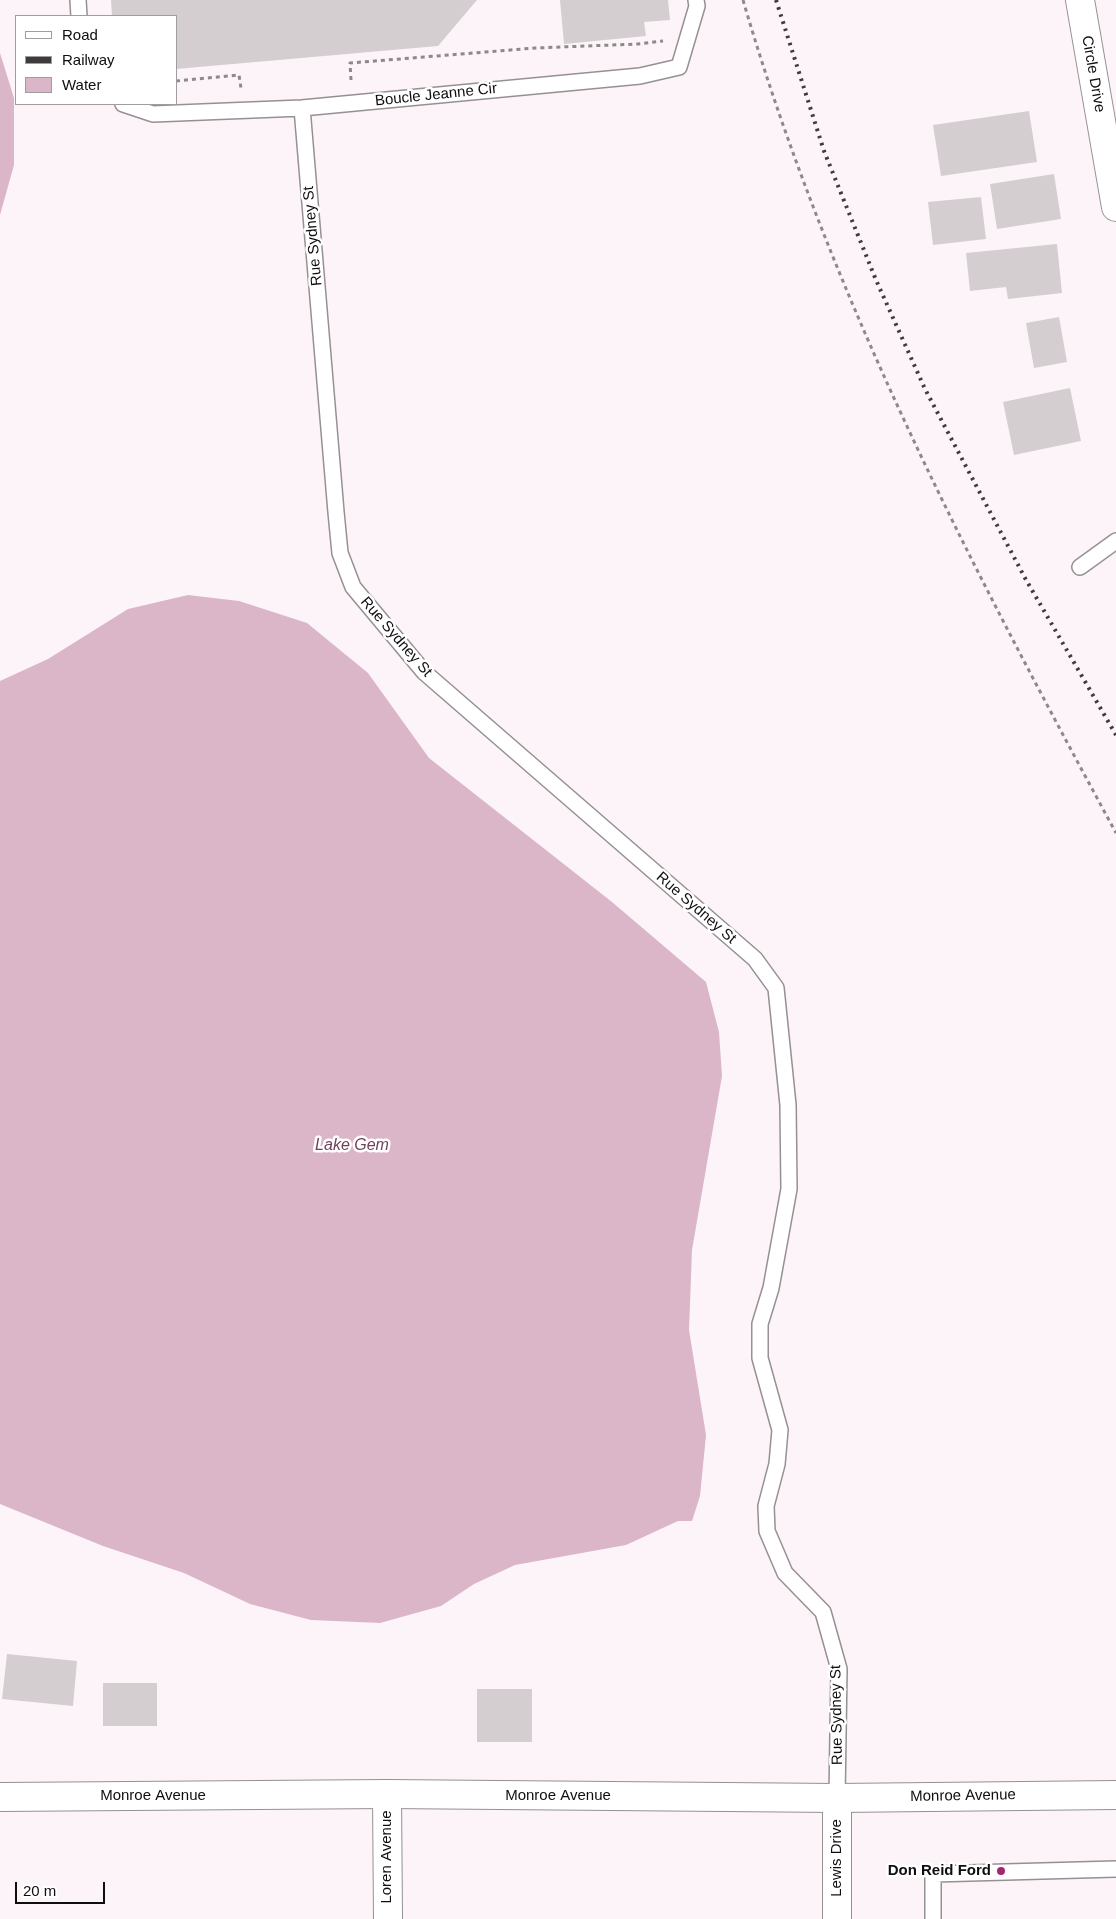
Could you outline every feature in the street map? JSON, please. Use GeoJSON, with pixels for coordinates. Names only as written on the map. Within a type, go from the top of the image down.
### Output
{"type":"FeatureCollection","features":[{"type":"Feature","properties":{"kind":"street","name":"Circle Drive"},"geometry":{"type":"LineString","coordinates":[[1080,0],[1116,206]]}},
{"type":"Feature","properties":{"kind":"street","name":"Monroe Avenue"},"geometry":{"type":"LineString","coordinates":[[0,1797],[387,1794],[837,1798],[1116,1795]]}},
{"type":"Feature","properties":{"kind":"street","name":"Loren Avenue"},"geometry":{"type":"LineString","coordinates":[[387,1794],[388,1919]]}},
{"type":"Feature","properties":{"kind":"street","name":"Lewis Drive"},"geometry":{"type":"LineString","coordinates":[[837,1798],[837,1919]]}},
{"type":"Feature","properties":{"kind":"lane"},"geometry":{"type":"LineString","coordinates":[[78,0],[79,15]]}},
{"type":"Feature","properties":{"kind":"lane","name":"Boucle Jeanne Cir"},"geometry":{"type":"LineString","coordinates":[[126,105],[153,114],[302,108],[640,76],[679,67],[697,6],[696,0]]}},
{"type":"Feature","properties":{"kind":"lane","name":"Rue Sydney St"},"geometry":{"type":"LineString","coordinates":[[302,108],[340,553],[353,587],[424,672],[755,959],[776,988],[788,1105],[789,1189],[771,1288],[760,1324],[760,1358],[780,1430],[777,1464],[766,1506],[767,1531],[785,1573],[822,1612],[839,1669],[837,1798]]}},
{"type":"Feature","properties":{"kind":"lane"},"geometry":{"type":"LineString","coordinates":[[1080,567],[1116,541]]}},
{"type":"Feature","properties":{"kind":"lane"},"geometry":{"type":"LineString","coordinates":[[933,1919],[933,1874],[1116,1869]]}},
{"type":"Feature","properties":{"kind":"path"},"geometry":{"type":"LineString","coordinates":[[743,0],[769,90],[851,303],[927,472],[1038,690],[1116,833]]}},
{"type":"Feature","properties":{"kind":"path"},"geometry":{"type":"LineString","coordinates":[[354,103],[350,63],[535,48],[662,42],[673,32],[687,38]]}},
{"type":"Feature","properties":{"kind":"path"},"geometry":{"type":"LineString","coordinates":[[178,81],[239,75],[245,111]]}},
{"type":"Feature","properties":{"kind":"water"},"geometry":{"type":"Polygon","coordinates":[[[0,53],[14,98],[14,165],[0,215],[0,53]]]}},
{"type":"Feature","properties":{"kind":"water","name":"Lake Gem"},"geometry":{"type":"Polygon","coordinates":[[[188,595],[239,601],[307,623],[368,673],[429,758],[612,902],[706,982],[719,1032],[722,1076],[692,1250],[689,1330],[706,1435],[700,1496],[692,1521],[678,1521],[626,1545],[515,1565],[474,1584],[441,1606],[380,1623],[311,1620],[250,1604],[184,1573],[103,1546],[0,1504],[0,681],[48,659],[128,609],[188,595]]]}},
{"type":"Feature","properties":{"kind":"building"},"geometry":{"type":"Polygon","coordinates":[[[111,0],[477,0],[438,46],[178,69],[178,15],[112,15],[111,0]]]}},
{"type":"Feature","properties":{"kind":"building"},"geometry":{"type":"Polygon","coordinates":[[[560,0],[668,0],[670,20],[644,22],[646,36],[564,44],[560,0]]]}},
{"type":"Feature","properties":{"kind":"building"},"geometry":{"type":"Polygon","coordinates":[[[1029,111],[1037,162],[941,176],[933,125],[1029,111]]]}},
{"type":"Feature","properties":{"kind":"building"},"geometry":{"type":"Polygon","coordinates":[[[1054,174],[1061,219],[997,229],[990,184],[1054,174]]]}},
{"type":"Feature","properties":{"kind":"building"},"geometry":{"type":"Polygon","coordinates":[[[981,197],[986,239],[933,245],[928,202],[981,197]]]}},
{"type":"Feature","properties":{"kind":"building"},"geometry":{"type":"Polygon","coordinates":[[[1057,244],[1062,293],[1008,299],[1006,287],[970,291],[966,253],[1057,244]]]}},
{"type":"Feature","properties":{"kind":"building"},"geometry":{"type":"Polygon","coordinates":[[[1059,317],[1067,362],[1034,368],[1026,323],[1059,317]]]}},
{"type":"Feature","properties":{"kind":"building"},"geometry":{"type":"Polygon","coordinates":[[[1070,388],[1081,441],[1014,455],[1003,402],[1070,388]]]}},
{"type":"Feature","properties":{"kind":"building"},"geometry":{"type":"Polygon","coordinates":[[[7,1654],[77,1661],[73,1706],[2,1699],[7,1654]]]}},
{"type":"Feature","properties":{"kind":"building"},"geometry":{"type":"Polygon","coordinates":[[[103,1683],[157,1683],[157,1726],[103,1726],[103,1683]]]}},
{"type":"Feature","properties":{"kind":"building"},"geometry":{"type":"Polygon","coordinates":[[[477,1689],[532,1689],[532,1742],[477,1742],[477,1689]]]}},
{"type":"Feature","properties":{"kind":"railway"},"geometry":{"type":"LineString","coordinates":[[776,0],[824,151],[876,280],[925,389],[1025,578],[1116,735]]}},
{"type":"Feature","properties":{"kind":"place","name":"Don Reid Ford"},"geometry":{"type":"Point","coordinates":[1001,1871]}}]}
